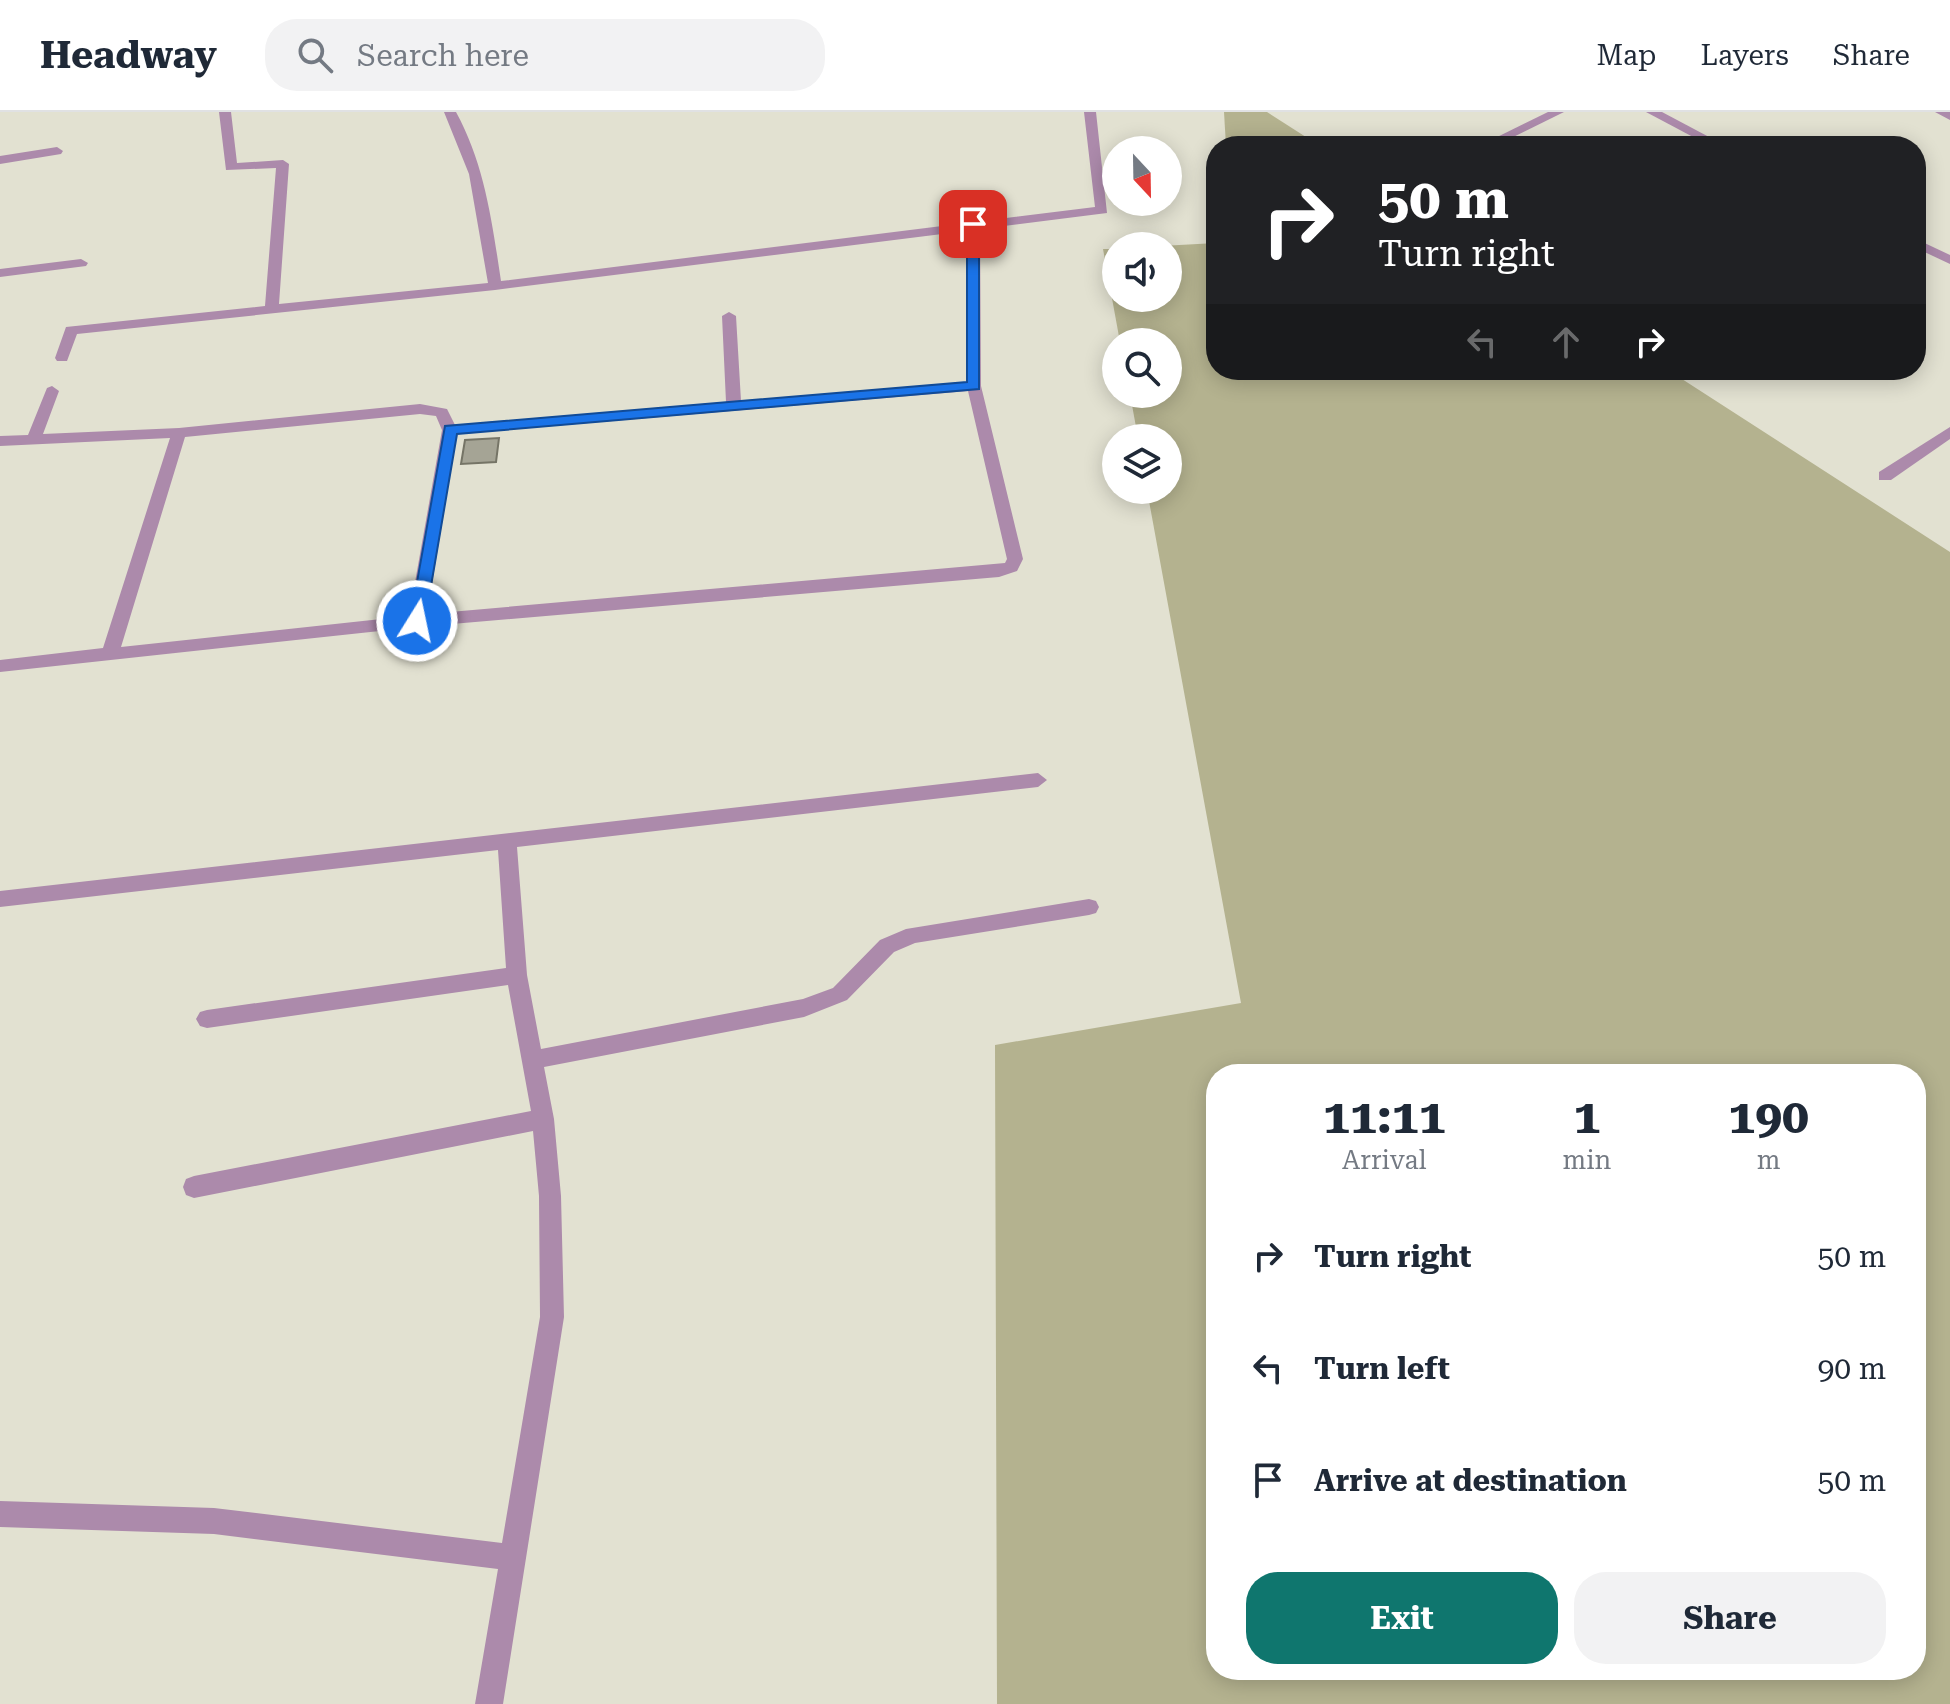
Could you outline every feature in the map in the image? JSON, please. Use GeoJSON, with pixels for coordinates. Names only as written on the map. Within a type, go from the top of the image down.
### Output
{"type":"FeatureCollection","features":[{"type":"Feature","properties":{"kind":"street"},"geometry":{"type":"LineString","coordinates":[[225,112],[231,167],[283,164],[272,308]]}},
{"type":"Feature","properties":{"kind":"street"},"geometry":{"type":"LineString","coordinates":[[450,112],[467,140],[477,176],[495,286]]}},
{"type":"Feature","properties":{"kind":"street"},"geometry":{"type":"LineString","coordinates":[[62,358],[71,330],[495,286],[1102,210],[1090,112]]}},
{"type":"Feature","properties":{"kind":"street"},"geometry":{"type":"LineString","coordinates":[[1506,136],[1558,112]]}},
{"type":"Feature","properties":{"kind":"street"},"geometry":{"type":"LineString","coordinates":[[1652,112],[1700,136]]}},
{"type":"Feature","properties":{"kind":"street"},"geometry":{"type":"LineString","coordinates":[[1941,112],[1950,116]]}},
{"type":"Feature","properties":{"kind":"street"},"geometry":{"type":"LineString","coordinates":[[0,160],[57,151]]}},
{"type":"Feature","properties":{"kind":"street"},"geometry":{"type":"LineString","coordinates":[[0,666],[417,621],[1011,567],[1015,559],[974,386],[973,224]]}},
{"type":"Feature","properties":{"kind":"street"},"geometry":{"type":"LineString","coordinates":[[1926,248],[1950,260]]}},
{"type":"Feature","properties":{"kind":"street"},"geometry":{"type":"LineString","coordinates":[[0,273],[81,263]]}},
{"type":"Feature","properties":{"kind":"street"},"geometry":{"type":"LineString","coordinates":[[729,316],[734,406]]}},
{"type":"Feature","properties":{"kind":"street"},"geometry":{"type":"LineString","coordinates":[[450,430],[974,386]]}},
{"type":"Feature","properties":{"kind":"street"},"geometry":{"type":"LineString","coordinates":[[34,438],[52,391]]}},
{"type":"Feature","properties":{"kind":"street"},"geometry":{"type":"LineString","coordinates":[[0,441],[179,433],[420,409],[442,412],[450,430],[417,621]]}},
{"type":"Feature","properties":{"kind":"street"},"geometry":{"type":"LineString","coordinates":[[1885,476],[1950,432]]}},
{"type":"Feature","properties":{"kind":"street"},"geometry":{"type":"LineString","coordinates":[[111,652],[179,433]]}},
{"type":"Feature","properties":{"kind":"street"},"geometry":{"type":"LineString","coordinates":[[0,899],[1038,780]]}},
{"type":"Feature","properties":{"kind":"street"},"geometry":{"type":"LineString","coordinates":[[489,1704],[552,1317],[550,1196],[543,1119],[517,975],[507,841]]}},
{"type":"Feature","properties":{"kind":"street"},"geometry":{"type":"LineString","coordinates":[[531,1060],[804,1008],[840,994],[887,946],[913,935],[1089,907]]}},
{"type":"Feature","properties":{"kind":"street"},"geometry":{"type":"LineString","coordinates":[[207,1019],[517,975]]}},
{"type":"Feature","properties":{"kind":"street"},"geometry":{"type":"LineString","coordinates":[[194,1187],[543,1119]]}},
{"type":"Feature","properties":{"kind":"street"},"geometry":{"type":"LineString","coordinates":[[0,1514],[214,1521],[511,1557]]}},
{"type":"Feature","properties":{"kind":"shaded area"},"geometry":{"type":"Polygon","coordinates":[[[1224,112],[1267,112],[1304,136],[1225,136],[1224,112]]]}},
{"type":"Feature","properties":{"kind":"shaded area"},"geometry":{"type":"Polygon","coordinates":[[[1206,244],[1206,380],[1683,380],[1950,552],[1950,1704],[997,1704],[995,1045],[1241,1003],[1150,504],[1182,504],[1182,424],[1135,424],[1133,408],[1182,408],[1182,328],[1117,328],[1115,312],[1182,312],[1182,245],[1206,244]]]}},
{"type":"Feature","properties":{"kind":"building"},"geometry":{"type":"Polygon","coordinates":[[[499,438],[496,462],[461,464],[465,440],[499,438]]]}},
{"type":"Feature","properties":{"kind":"route"},"geometry":{"type":"LineString","coordinates":[[417,621],[450,430],[974,386],[973,224]]}}]}
